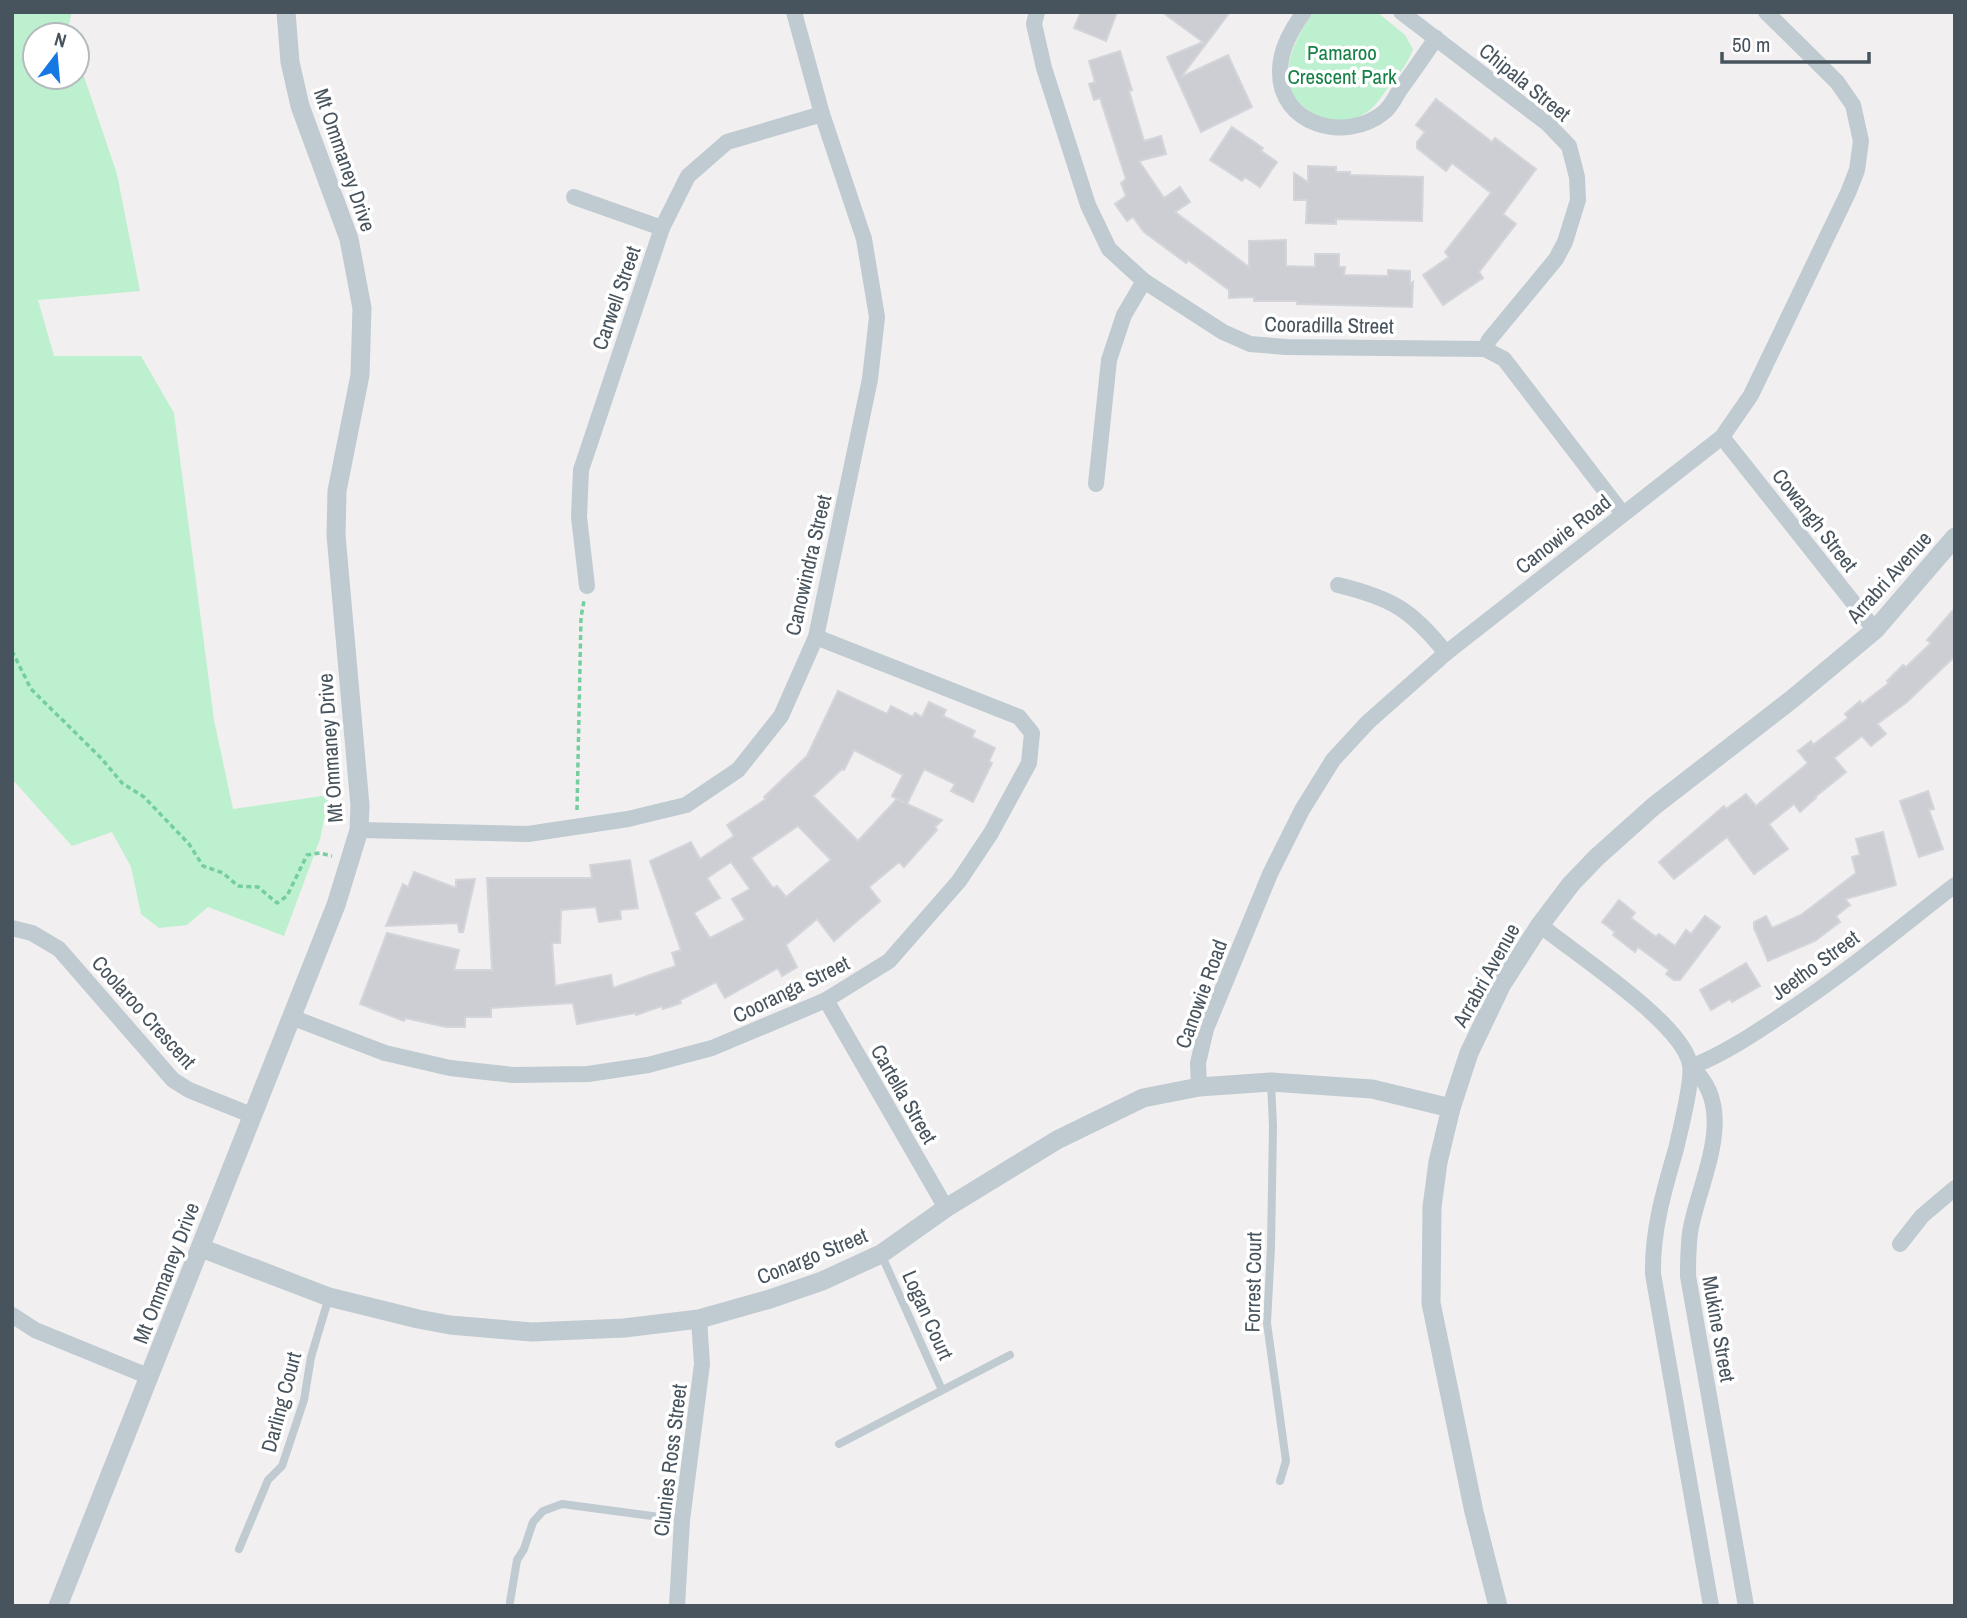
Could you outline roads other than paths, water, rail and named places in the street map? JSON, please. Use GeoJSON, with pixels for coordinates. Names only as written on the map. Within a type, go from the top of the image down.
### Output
{"type":"FeatureCollection","features":[{"type":"Feature","properties":{"kind":"street","name":"Mt Ommaney Drive"},"geometry":{"type":"LineString","coordinates":[[58,1606],[201,1248],[251,1115],[337,905],[359,830],[357,765],[336,535],[337,491],[360,375],[362,308],[349,239],[300,106],[290,62],[286,12]]}},
{"type":"Feature","properties":{"kind":"street","name":"Canowindra Street"},"geometry":{"type":"LineString","coordinates":[[359,830],[528,834],[628,819],[686,805],[738,770],[781,716],[816,637],[870,379],[877,317],[864,239],[822,114],[794,12]]}},
{"type":"Feature","properties":{"kind":"street","name":"Cooradilla Street"},"geometry":{"type":"LineString","coordinates":[[1037,12],[1034,24],[1044,68],[1088,205],[1109,249],[1144,281],[1223,332],[1250,344],[1286,347],[1485,349]]}},
{"type":"Feature","properties":{"kind":"street"},"geometry":{"type":"LineString","coordinates":[[1304,12],[1284,47],[1280,70],[1283,92],[1293,107],[1326,128],[1347,129],[1385,112],[1436,38]]}},
{"type":"Feature","properties":{"kind":"street","name":"Chipala Street"},"geometry":{"type":"LineString","coordinates":[[1401,12],[1548,124],[1569,146],[1577,177],[1578,200],[1565,242],[1556,260],[1489,340],[1485,349]]}},
{"type":"Feature","properties":{"kind":"street","name":"Canowie Road"},"geometry":{"type":"LineString","coordinates":[[1199,1087],[1198,1063],[1206,1029],[1270,874],[1302,810],[1332,760],[1368,722],[1446,653],[1722,437],[1751,395],[1848,193],[1857,170],[1861,141],[1853,105],[1837,82],[1766,12]]}},
{"type":"Feature","properties":{"kind":"street","name":"Carwell Street"},"geometry":{"type":"LineString","coordinates":[[587,586],[579,517],[580,470],[662,228],[688,176],[727,142],[822,114]]}},
{"type":"Feature","properties":{"kind":"street"},"geometry":{"type":"LineString","coordinates":[[574,197],[662,228]]}},
{"type":"Feature","properties":{"kind":"street"},"geometry":{"type":"LineString","coordinates":[[1096,484],[1109,360],[1124,315],[1144,281]]}},
{"type":"Feature","properties":{"kind":"street"},"geometry":{"type":"LineString","coordinates":[[1485,349],[1504,359],[1623,514]]}},
{"type":"Feature","properties":{"kind":"street","name":"Cowangh Street"},"geometry":{"type":"LineString","coordinates":[[1722,437],[1875,630]]}},
{"type":"Feature","properties":{"kind":"street","name":"Arrabri Avenue"},"geometry":{"type":"LineString","coordinates":[[1498,1606],[1474,1512],[1431,1303],[1432,1207],[1438,1162],[1451,1108],[1469,1053],[1502,985],[1540,925],[1571,884],[1654,806],[1791,700],[1875,630],[1955,537]]}},
{"type":"Feature","properties":{"kind":"street"},"geometry":{"type":"LineString","coordinates":[[1338,585],[1394,603],[1424,625],[1446,653]]}},
{"type":"Feature","properties":{"kind":"street","name":"Cooranga Street"},"geometry":{"type":"LineString","coordinates":[[291,1017],[385,1052],[450,1068],[513,1075],[582,1074],[648,1065],[712,1048],[826,1000],[889,961],[959,881],[991,833],[1029,763],[1032,733],[1019,717],[816,637]]}},
{"type":"Feature","properties":{"kind":"street","name":"Jeetho Street"},"geometry":{"type":"LineString","coordinates":[[1691,1067],[1748,1038],[1817,992],[1952,892]]}},
{"type":"Feature","properties":{"kind":"street","name":"Mukine Street"},"geometry":{"type":"LineString","coordinates":[[1540,925],[1657,1016],[1679,1041],[1691,1067],[1701,1076],[1709,1093],[1714,1134],[1711,1158],[1691,1227],[1688,1276],[1746,1606]]}},
{"type":"Feature","properties":{"kind":"street","name":"Coolaroo Crescent"},"geometry":{"type":"LineString","coordinates":[[12,928],[32,933],[59,948],[173,1080],[189,1090],[251,1115]]}},
{"type":"Feature","properties":{"kind":"street","name":"Cartella Street"},"geometry":{"type":"LineString","coordinates":[[826,1000],[946,1208]]}},
{"type":"Feature","properties":{"kind":"street"},"geometry":{"type":"LineString","coordinates":[[1691,1067],[1680,1132],[1657,1220],[1653,1274],[1711,1606]]}},
{"type":"Feature","properties":{"kind":"street","name":"Conargo Street"},"geometry":{"type":"LineString","coordinates":[[201,1248],[329,1297],[418,1319],[532,1332],[624,1328],[699,1319],[822,1281],[881,1254],[946,1208],[1057,1140],[1143,1098],[1199,1087],[1271,1082],[1371,1089],[1451,1108]]}},
{"type":"Feature","properties":{"kind":"street"},"geometry":{"type":"LineString","coordinates":[[1900,1244],[1922,1216],[1955,1188]]}},
{"type":"Feature","properties":{"kind":"street"},"geometry":{"type":"LineString","coordinates":[[12,1315],[35,1330],[150,1377]]}},
{"type":"Feature","properties":{"kind":"street","name":"Clunies Ross Street"},"geometry":{"type":"LineString","coordinates":[[677,1606],[682,1520],[702,1364],[699,1319]]}},
{"type":"Feature","properties":{"kind":"lane","name":"Forrest Court"},"geometry":{"type":"LineString","coordinates":[[1271,1082],[1271,1233],[1266,1323],[1286,1461],[1280,1482]]}},
{"type":"Feature","properties":{"kind":"lane","name":"Logan Court"},"geometry":{"type":"LineString","coordinates":[[881,1254],[942,1390]]}},
{"type":"Feature","properties":{"kind":"lane","name":"Darling Court"},"geometry":{"type":"LineString","coordinates":[[239,1549],[268,1480],[282,1466],[304,1401],[311,1357],[329,1297]]}},
{"type":"Feature","properties":{"kind":"lane","name":"Logan Court"},"geometry":{"type":"LineString","coordinates":[[839,1444],[1010,1355]]}},
{"type":"Feature","properties":{"kind":"lane"},"geometry":{"type":"LineString","coordinates":[[510,1602],[517,1560],[524,1549],[533,1522],[543,1511],[562,1504],[682,1520]]}},
{"type":"Feature","properties":{"kind":"park label","name":"Pamaroo Crescent Park"},"geometry":{"type":"Point","coordinates":[1342,64]}}]}
